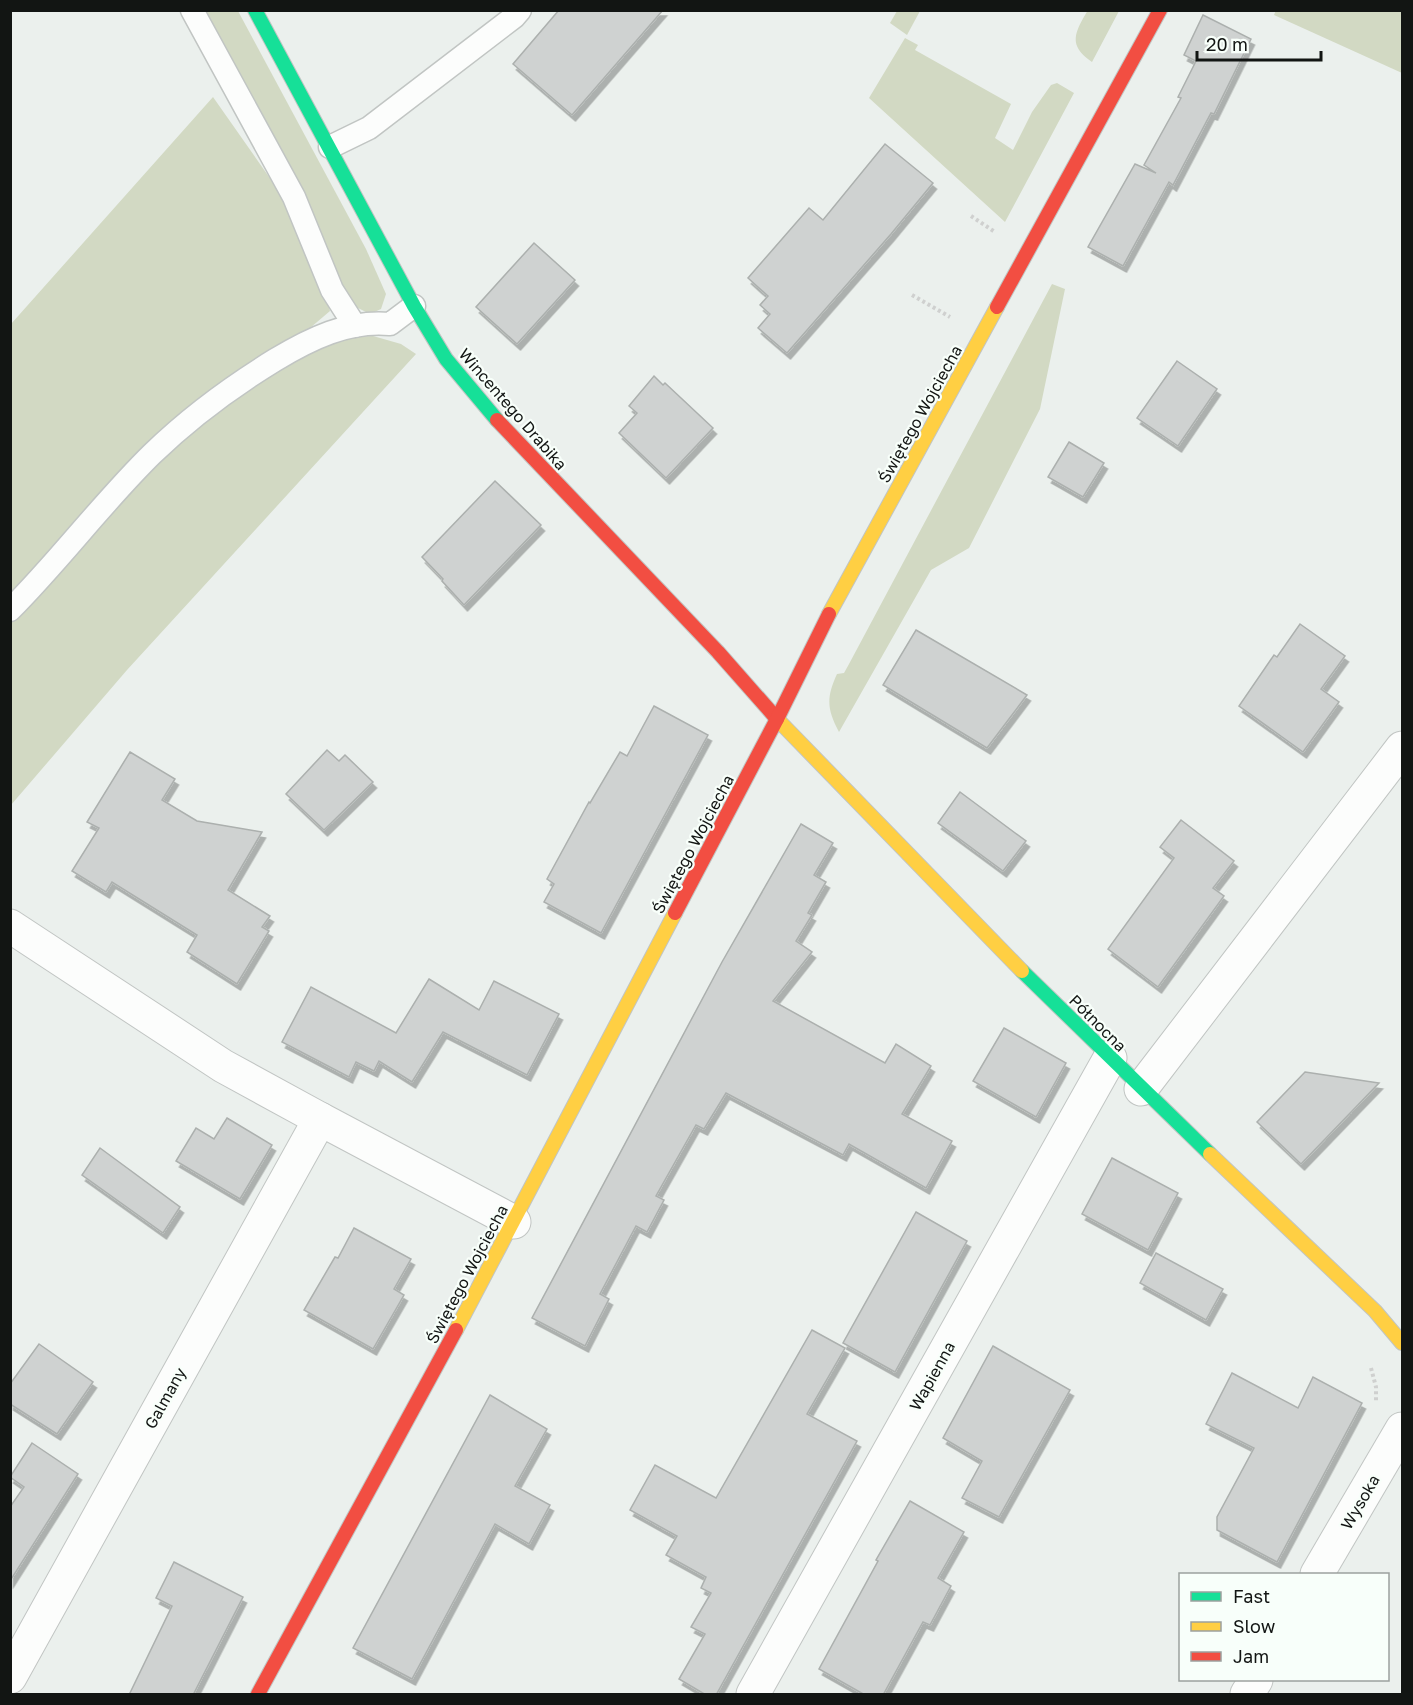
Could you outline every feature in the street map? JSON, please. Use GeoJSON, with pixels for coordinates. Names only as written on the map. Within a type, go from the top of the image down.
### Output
{"type":"FeatureCollection","features":[{"type":"Feature","properties":{"kind":"street","name":"Wincentego Drabika"},"geometry":{"type":"LineString","coordinates":[[255,10],[414,306],[446,359],[494,417],[718,652],[777,719]]}},
{"type":"Feature","properties":{"kind":"street","name":"Świętego Wojciecha"},"geometry":{"type":"LineString","coordinates":[[258,1695],[514,1222],[777,719],[822,627],[1160,10]]}},
{"type":"Feature","properties":{"kind":"street","name":"Północna"},"geometry":{"type":"LineString","coordinates":[[777,719],[1002,951],[1141,1089],[1375,1311],[1402,1343]]}},
{"type":"Feature","properties":{"kind":"street"},"geometry":{"type":"LineString","coordinates":[[1141,1089],[1402,748]]}},
{"type":"Feature","properties":{"kind":"street"},"geometry":{"type":"LineString","coordinates":[[10,926],[224,1066],[514,1222]]}},
{"type":"Feature","properties":{"kind":"street","name":"Wapienna"},"geometry":{"type":"LineString","coordinates":[[753,1695],[1110,1058]]}},
{"type":"Feature","properties":{"kind":"street","name":"Galmany"},"geometry":{"type":"LineString","coordinates":[[10,1677],[320,1119]]}},
{"type":"Feature","properties":{"kind":"street","name":"Wysoka"},"geometry":{"type":"LineString","coordinates":[[1318,1573],[1402,1429]]}},
{"type":"Feature","properties":{"kind":"street"},"geometry":{"type":"LineString","coordinates":[[1247,1695],[1255,1681]]}},
{"type":"Feature","properties":{"kind":"lane"},"geometry":{"type":"LineString","coordinates":[[192,10],[294,197],[332,290],[355,326]]}},
{"type":"Feature","properties":{"kind":"lane"},"geometry":{"type":"LineString","coordinates":[[330,147],[369,128],[514,17],[520,10]]}},
{"type":"Feature","properties":{"kind":"lane"},"geometry":{"type":"LineString","coordinates":[[10,610],[152,454],[233,386],[300,345],[343,327],[373,322],[390,324],[414,306]]}},
{"type":"Feature","properties":{"kind":"path"},"geometry":{"type":"LineString","coordinates":[[971,216],[1004,238]]}},
{"type":"Feature","properties":{"kind":"path"},"geometry":{"type":"LineString","coordinates":[[912,295],[958,322]]}},
{"type":"Feature","properties":{"kind":"path"},"geometry":{"type":"LineString","coordinates":[[1369,1362],[1376,1387],[1376,1406]]}},
{"type":"Feature","properties":{"kind":"green space"},"geometry":{"type":"Polygon","coordinates":[[[1088,10],[1119,11],[1092,62],[1084,56],[1076,44],[1077,32],[1088,10]]]}},
{"type":"Feature","properties":{"kind":"green space"},"geometry":{"type":"Polygon","coordinates":[[[1276,10],[1402,11],[1402,73],[1274,15],[1276,10]]]}},
{"type":"Feature","properties":{"kind":"green space"},"geometry":{"type":"Polygon","coordinates":[[[205,11],[238,11],[366,249],[386,294],[381,309],[370,314],[356,307],[341,286],[205,11]]]}},
{"type":"Feature","properties":{"kind":"green space"},"geometry":{"type":"Polygon","coordinates":[[[897,11],[920,11],[907,35],[890,23],[897,11]]]}},
{"type":"Feature","properties":{"kind":"green space"},"geometry":{"type":"Polygon","coordinates":[[[905,38],[918,45],[915,50],[1011,104],[995,138],[1013,150],[1032,112],[1051,85],[1057,83],[1074,93],[1005,222],[869,98],[905,38]]]}},
{"type":"Feature","properties":{"kind":"green space"},"geometry":{"type":"Polygon","coordinates":[[[213,97],[286,201],[326,296],[330,311],[310,328],[232,374],[147,447],[11,595],[11,324],[213,97]]]}},
{"type":"Feature","properties":{"kind":"green space"},"geometry":{"type":"Polygon","coordinates":[[[1052,284],[1065,289],[1040,409],[969,548],[931,570],[839,732],[829,703],[837,674],[844,673],[849,664],[1052,284]]]}},
{"type":"Feature","properties":{"kind":"green space"},"geometry":{"type":"Polygon","coordinates":[[[373,336],[401,344],[416,354],[127,670],[11,805],[11,620],[157,461],[239,393],[306,352],[345,337],[373,336]]]}},
{"type":"Feature","properties":{"kind":"building"},"geometry":{"type":"Polygon","coordinates":[[[559,10],[663,10],[572,115],[513,64],[559,10]]]}},
{"type":"Feature","properties":{"kind":"building"},"geometry":{"type":"Polygon","coordinates":[[[1203,15],[1251,39],[1214,114],[1211,113],[1173,185],[1169,182],[1123,266],[1088,247],[1135,164],[1156,173],[1144,165],[1181,98],[1178,97],[1196,61],[1184,55],[1203,15]]]}},
{"type":"Feature","properties":{"kind":"building"},"geometry":{"type":"Polygon","coordinates":[[[885,144],[933,183],[787,353],[758,328],[770,314],[760,305],[768,296],[748,278],[809,208],[823,220],[885,144]]]}},
{"type":"Feature","properties":{"kind":"building"},"geometry":{"type":"Polygon","coordinates":[[[534,243],[575,280],[517,344],[476,307],[534,243]]]}},
{"type":"Feature","properties":{"kind":"building"},"geometry":{"type":"Polygon","coordinates":[[[1177,361],[1217,389],[1178,446],[1137,418],[1177,361]]]}},
{"type":"Feature","properties":{"kind":"building"},"geometry":{"type":"Polygon","coordinates":[[[654,376],[663,385],[665,383],[713,428],[666,478],[619,433],[637,413],[629,406],[654,376]]]}},
{"type":"Feature","properties":{"kind":"building"},"geometry":{"type":"Polygon","coordinates":[[[1069,442],[1104,463],[1083,497],[1048,477],[1069,442]]]}},
{"type":"Feature","properties":{"kind":"building"},"geometry":{"type":"Polygon","coordinates":[[[495,481],[541,525],[464,605],[422,557],[495,481]]]}},
{"type":"Feature","properties":{"kind":"building"},"geometry":{"type":"Polygon","coordinates":[[[1300,624],[1345,656],[1321,689],[1339,702],[1303,752],[1239,706],[1274,655],[1277,657],[1300,624]]]}},
{"type":"Feature","properties":{"kind":"building"},"geometry":{"type":"Polygon","coordinates":[[[916,630],[1027,695],[987,748],[883,685],[916,630]]]}},
{"type":"Feature","properties":{"kind":"building"},"geometry":{"type":"Polygon","coordinates":[[[654,706],[708,735],[601,933],[544,902],[554,884],[547,879],[589,802],[620,752],[627,756],[654,706]]]}},
{"type":"Feature","properties":{"kind":"building"},"geometry":{"type":"Polygon","coordinates":[[[327,750],[339,761],[345,755],[373,782],[324,830],[286,794],[327,750]]]}},
{"type":"Feature","properties":{"kind":"building"},"geometry":{"type":"Polygon","coordinates":[[[130,752],[175,779],[162,800],[197,821],[262,832],[228,890],[270,916],[262,927],[269,931],[237,984],[187,952],[197,935],[112,882],[106,892],[72,871],[99,828],[87,822],[130,752]]]}},
{"type":"Feature","properties":{"kind":"building"},"geometry":{"type":"Polygon","coordinates":[[[960,792],[1026,841],[1003,871],[938,823],[960,792]]]}},
{"type":"Feature","properties":{"kind":"building"},"geometry":{"type":"Polygon","coordinates":[[[1181,820],[1234,861],[1213,888],[1224,896],[1158,987],[1108,949],[1174,858],[1160,847],[1181,820]]]}},
{"type":"Feature","properties":{"kind":"building"},"geometry":{"type":"Polygon","coordinates":[[[801,824],[833,843],[814,875],[826,882],[808,913],[812,915],[796,941],[812,952],[773,1001],[885,1063],[896,1044],[931,1066],[902,1114],[952,1141],[926,1188],[849,1144],[843,1155],[726,1093],[704,1129],[696,1125],[656,1196],[664,1200],[647,1232],[636,1226],[600,1294],[609,1299],[585,1346],[532,1318],[722,962],[801,824]]]}},
{"type":"Feature","properties":{"kind":"building"},"geometry":{"type":"Polygon","coordinates":[[[429,979],[479,1010],[494,981],[559,1014],[527,1075],[443,1032],[412,1082],[379,1061],[374,1071],[356,1062],[349,1077],[282,1042],[311,987],[396,1033],[429,979]]]}},
{"type":"Feature","properties":{"kind":"building"},"geometry":{"type":"Polygon","coordinates":[[[1004,1028],[1066,1063],[1036,1117],[973,1081],[1004,1028]]]}},
{"type":"Feature","properties":{"kind":"building"},"geometry":{"type":"Polygon","coordinates":[[[1305,1072],[1379,1083],[1301,1164],[1257,1122],[1305,1072]]]}},
{"type":"Feature","properties":{"kind":"building"},"geometry":{"type":"Polygon","coordinates":[[[227,1118],[272,1145],[240,1199],[176,1161],[196,1128],[214,1139],[227,1118]]]}},
{"type":"Feature","properties":{"kind":"building"},"geometry":{"type":"Polygon","coordinates":[[[100,1148],[180,1207],[163,1233],[82,1175],[100,1148]]]}},
{"type":"Feature","properties":{"kind":"building"},"geometry":{"type":"Polygon","coordinates":[[[1112,1158],[1178,1193],[1148,1250],[1082,1214],[1112,1158]]]}},
{"type":"Feature","properties":{"kind":"building"},"geometry":{"type":"Polygon","coordinates":[[[916,1212],[967,1241],[895,1372],[843,1343],[916,1212]]]}},
{"type":"Feature","properties":{"kind":"building"},"geometry":{"type":"Polygon","coordinates":[[[354,1228],[411,1259],[394,1289],[404,1295],[373,1349],[304,1310],[335,1257],[338,1258],[354,1228]]]}},
{"type":"Feature","properties":{"kind":"building"},"geometry":{"type":"Polygon","coordinates":[[[1156,1253],[1223,1289],[1206,1320],[1140,1283],[1156,1253]]]}},
{"type":"Feature","properties":{"kind":"building"},"geometry":{"type":"Polygon","coordinates":[[[812,1330],[845,1348],[807,1414],[857,1441],[716,1695],[706,1695],[679,1679],[705,1634],[691,1627],[711,1593],[701,1588],[706,1577],[666,1555],[677,1536],[630,1510],[655,1465],[716,1498],[812,1330]]]}},
{"type":"Feature","properties":{"kind":"building"},"geometry":{"type":"Polygon","coordinates":[[[39,1344],[93,1382],[57,1434],[10,1404],[10,1384],[39,1344]]]}},
{"type":"Feature","properties":{"kind":"building"},"geometry":{"type":"Polygon","coordinates":[[[993,1346],[1070,1390],[999,1517],[962,1498],[982,1461],[943,1438],[993,1346]]]}},
{"type":"Feature","properties":{"kind":"building"},"geometry":{"type":"Polygon","coordinates":[[[1232,1373],[1298,1408],[1313,1377],[1362,1403],[1277,1562],[1217,1530],[1217,1517],[1254,1448],[1206,1424],[1232,1373]]]}},
{"type":"Feature","properties":{"kind":"building"},"geometry":{"type":"Polygon","coordinates":[[[490,1395],[547,1429],[515,1486],[550,1505],[529,1544],[495,1524],[412,1679],[353,1648],[490,1395]]]}},
{"type":"Feature","properties":{"kind":"building"},"geometry":{"type":"Polygon","coordinates":[[[32,1443],[78,1474],[10,1581],[10,1507],[24,1487],[10,1477],[32,1443]]]}},
{"type":"Feature","properties":{"kind":"building"},"geometry":{"type":"Polygon","coordinates":[[[910,1501],[964,1532],[938,1578],[951,1586],[930,1625],[923,1622],[883,1695],[865,1695],[819,1669],[910,1501]]]}},
{"type":"Feature","properties":{"kind":"building"},"geometry":{"type":"Polygon","coordinates":[[[174,1562],[243,1597],[193,1695],[129,1695],[172,1606],[156,1598],[174,1562]]]}},
{"type":"Feature","properties":{"kind":"traffic: fast"},"geometry":{"type":"LineString","coordinates":[[255,10],[414,306],[446,359],[497,420]]}},
{"type":"Feature","properties":{"kind":"traffic: fast"},"geometry":{"type":"LineString","coordinates":[[1022,971],[1210,1154]]}},
{"type":"Feature","properties":{"kind":"traffic: slow"},"geometry":{"type":"LineString","coordinates":[[829,614],[997,307]]}},
{"type":"Feature","properties":{"kind":"traffic: slow"},"geometry":{"type":"LineString","coordinates":[[777,719],[1022,971]]}},
{"type":"Feature","properties":{"kind":"traffic: slow"},"geometry":{"type":"LineString","coordinates":[[456,1330],[675,913]]}},
{"type":"Feature","properties":{"kind":"traffic: slow"},"geometry":{"type":"LineString","coordinates":[[1210,1154],[1375,1311],[1402,1343]]}},
{"type":"Feature","properties":{"kind":"traffic: jam"},"geometry":{"type":"LineString","coordinates":[[997,307],[1160,10]]}},
{"type":"Feature","properties":{"kind":"traffic: jam"},"geometry":{"type":"LineString","coordinates":[[497,420],[718,652],[777,719]]}},
{"type":"Feature","properties":{"kind":"traffic: jam"},"geometry":{"type":"LineString","coordinates":[[675,913],[777,719],[829,614]]}},
{"type":"Feature","properties":{"kind":"traffic: jam"},"geometry":{"type":"LineString","coordinates":[[258,1694],[456,1330]]}}]}
